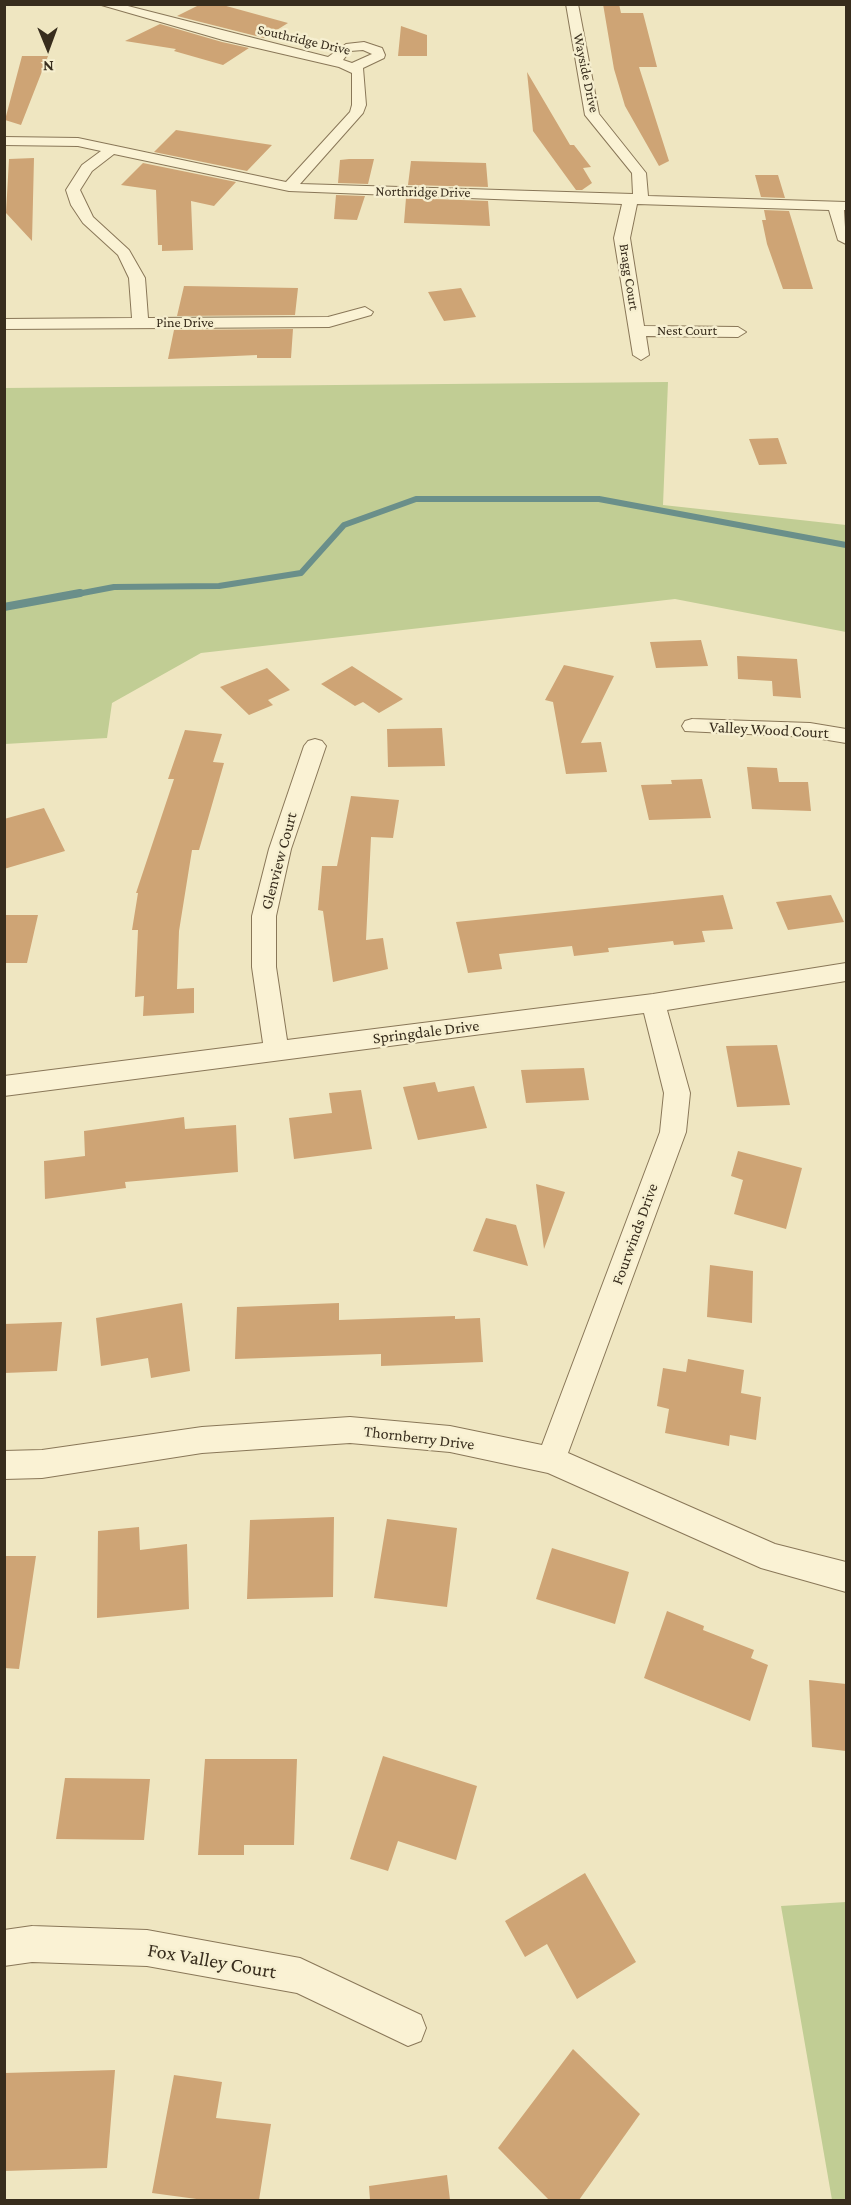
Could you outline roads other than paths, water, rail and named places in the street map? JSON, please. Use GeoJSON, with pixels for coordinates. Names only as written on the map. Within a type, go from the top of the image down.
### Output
{"type":"FeatureCollection","features":[{"type":"Feature","properties":{"kind":"street","name":"Southridge Drive"},"geometry":{"type":"LineString","coordinates":[[104,4],[139,15],[355,67],[359,71],[359,105],[356,113],[289,187]]}},
{"type":"Feature","properties":{"kind":"street"},"geometry":{"type":"LineString","coordinates":[[139,15],[164,4]]}},
{"type":"Feature","properties":{"kind":"street","name":"Wayside Drive"},"geometry":{"type":"LineString","coordinates":[[572,4],[592,115],[639,173],[636,199]]}},
{"type":"Feature","properties":{"kind":"street"},"geometry":{"type":"LineString","coordinates":[[330,60],[339,57],[346,48],[364,46],[377,51],[379,55],[375,58],[355,67]]}},
{"type":"Feature","properties":{"kind":"street","name":"Northridge Drive"},"geometry":{"type":"LineString","coordinates":[[4,141],[78,142],[289,187],[324,190],[841,206]]}},
{"type":"Feature","properties":{"kind":"street"},"geometry":{"type":"LineString","coordinates":[[112,149],[87,168],[73,190],[78,205],[88,220],[124,253],[137,278],[140,323]]}},
{"type":"Feature","properties":{"kind":"street","name":"Bragg Court"},"geometry":{"type":"LineString","coordinates":[[636,199],[622,238],[641,355]]}},
{"type":"Feature","properties":{"kind":"street"},"geometry":{"type":"LineString","coordinates":[[841,206],[846,240]]}},
{"type":"Feature","properties":{"kind":"street","name":"Pine Drive"},"geometry":{"type":"LineString","coordinates":[[4,324],[329,322],[365,312]]}},
{"type":"Feature","properties":{"kind":"street","name":"Nest Court"},"geometry":{"type":"LineString","coordinates":[[637,332],[738,332]]}},
{"type":"Feature","properties":{"kind":"street","name":"Valley Wood Court"},"geometry":{"type":"LineString","coordinates":[[692,726],[810,730],[846,736]]}},
{"type":"Feature","properties":{"kind":"street","name":"Glenview Court"},"geometry":{"type":"LineString","coordinates":[[276,1050],[264,967],[264,916],[280,849],[315,746]]}},
{"type":"Feature","properties":{"kind":"street","name":"Springdale Drive"},"geometry":{"type":"LineString","coordinates":[[4,1086],[653,1003],[846,972]]}},
{"type":"Feature","properties":{"kind":"street","name":"Fourwinds Drive"},"geometry":{"type":"LineString","coordinates":[[551,1460],[673,1132],[677,1093],[653,1003]]}},
{"type":"Feature","properties":{"kind":"street","name":"Thornberry Drive"},"geometry":{"type":"LineString","coordinates":[[4,1465],[42,1464],[202,1440],[350,1430],[450,1439],[551,1460],[772,1558],[846,1576]]}},
{"type":"Feature","properties":{"kind":"street","name":"Fox Valley Court"},"geometry":{"type":"LineString","coordinates":[[4,1948],[32,1944],[147,1948],[300,1976],[408,2028]]}},
{"type":"Feature","properties":{"kind":"waterway"},"geometry":{"type":"LineString","coordinates":[[72,595],[114,587],[219,586],[301,573],[344,525],[416,499],[599,499],[846,545]]}},
{"type":"Feature","properties":{"kind":"waterway"},"geometry":{"type":"LineString","coordinates":[[4,607],[80,593]]}}]}
